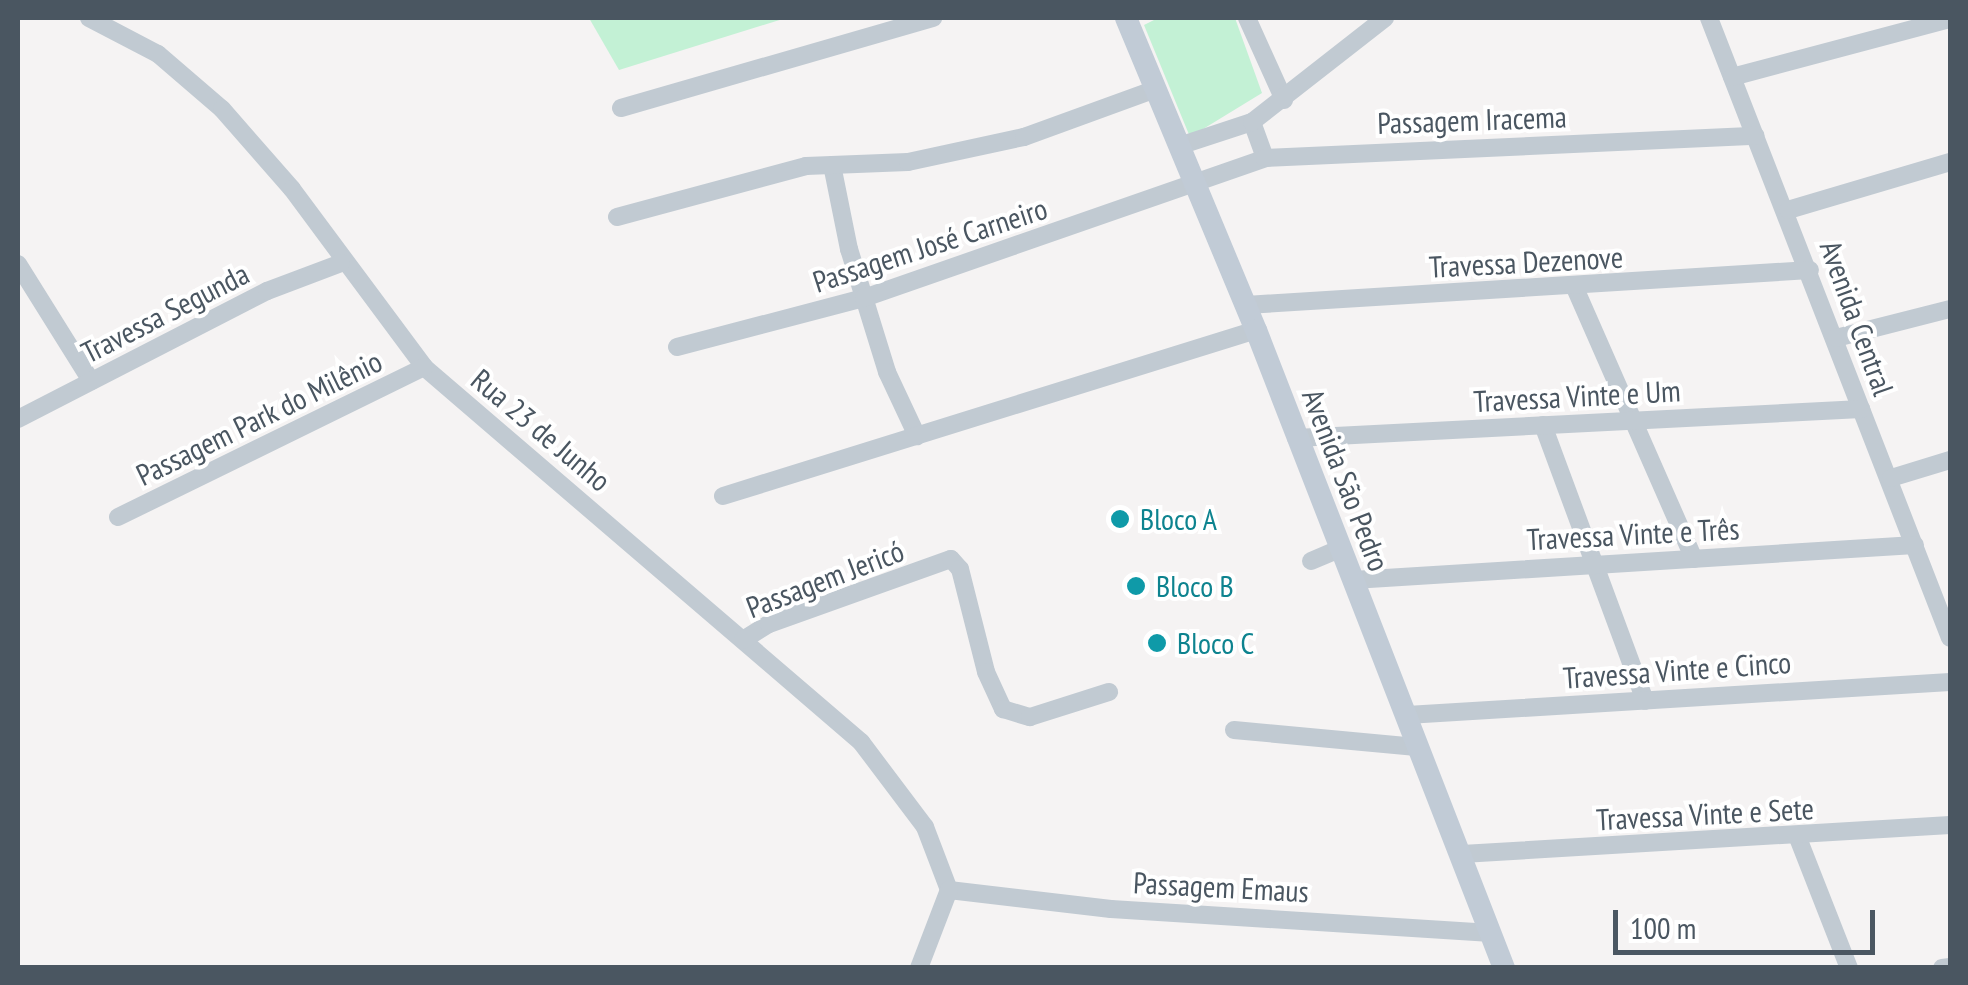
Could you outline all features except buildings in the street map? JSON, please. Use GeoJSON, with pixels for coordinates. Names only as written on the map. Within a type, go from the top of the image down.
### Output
{"type":"FeatureCollection","features":[{"type":"Feature","properties":{"kind":"main road","name":"Avenida São Pedro"},"geometry":{"type":"LineString","coordinates":[[1126,18],[1256,330],[1504,968]]}},
{"type":"Feature","properties":{"kind":"street","name":"Rua 23 de Junho"},"geometry":{"type":"LineString","coordinates":[[90,18],[193,80],[292,189],[341,263],[424,367],[844,725],[895,781],[925,827],[950,890]]}},
{"type":"Feature","properties":{"kind":"street"},"geometry":{"type":"LineString","coordinates":[[622,108],[933,18]]}},
{"type":"Feature","properties":{"kind":"street"},"geometry":{"type":"LineString","coordinates":[[1248,18],[1284,100]]}},
{"type":"Feature","properties":{"kind":"street"},"geometry":{"type":"LineString","coordinates":[[1182,145],[1252,122],[1385,18]]}},
{"type":"Feature","properties":{"kind":"street","name":"Avenida Central"},"geometry":{"type":"LineString","coordinates":[[1709,18],[1788,210],[1915,546],[1944,603],[1950,638]]}},
{"type":"Feature","properties":{"kind":"street"},"geometry":{"type":"LineString","coordinates":[[1732,78],[1950,19]]}},
{"type":"Feature","properties":{"kind":"street"},"geometry":{"type":"LineString","coordinates":[[617,217],[784,170],[885,165],[957,153],[1060,126],[1156,89]]}},
{"type":"Feature","properties":{"kind":"street"},"geometry":{"type":"LineString","coordinates":[[1252,122],[1265,158]]}},
{"type":"Feature","properties":{"kind":"street","name":"Passagem Iracema"},"geometry":{"type":"LineString","coordinates":[[1195,182],[1265,158],[1756,136]]}},
{"type":"Feature","properties":{"kind":"street"},"geometry":{"type":"LineString","coordinates":[[1788,210],[1950,162]]}},
{"type":"Feature","properties":{"kind":"street"},"geometry":{"type":"LineString","coordinates":[[832,165],[864,298],[887,372],[917,436]]}},
{"type":"Feature","properties":{"kind":"street","name":"Passagem José Carneiro"},"geometry":{"type":"LineString","coordinates":[[677,347],[864,298],[1195,182]]}},
{"type":"Feature","properties":{"kind":"street","name":"Travessa Segunda"},"geometry":{"type":"LineString","coordinates":[[18,419],[268,291],[341,263]]}},
{"type":"Feature","properties":{"kind":"street"},"geometry":{"type":"LineString","coordinates":[[20,270],[91,381]]}},
{"type":"Feature","properties":{"kind":"street","name":"Travessa Dezenove"},"geometry":{"type":"LineString","coordinates":[[1246,306],[1810,270]]}},
{"type":"Feature","properties":{"kind":"street"},"geometry":{"type":"LineString","coordinates":[[1575,288],[1694,559]]}},
{"type":"Feature","properties":{"kind":"street"},"geometry":{"type":"LineString","coordinates":[[1836,338],[1950,309]]}},
{"type":"Feature","properties":{"kind":"street"},"geometry":{"type":"LineString","coordinates":[[723,496],[1256,330]]}},
{"type":"Feature","properties":{"kind":"street","name":"Passagem Park do Milênio"},"geometry":{"type":"LineString","coordinates":[[118,517],[424,367]]}},
{"type":"Feature","properties":{"kind":"street","name":"Travessa Vinte e Um"},"geometry":{"type":"LineString","coordinates":[[1296,438],[1861,409]]}},
{"type":"Feature","properties":{"kind":"street"},"geometry":{"type":"LineString","coordinates":[[1543,425],[1646,701]]}},
{"type":"Feature","properties":{"kind":"street"},"geometry":{"type":"LineString","coordinates":[[1891,478],[1950,460]]}},
{"type":"Feature","properties":{"kind":"street","name":"Travessa Vinte e Três"},"geometry":{"type":"LineString","coordinates":[[1353,580],[1915,546]]}},
{"type":"Feature","properties":{"kind":"street"},"geometry":{"type":"LineString","coordinates":[[1310,560],[1341,548]]}},
{"type":"Feature","properties":{"kind":"street","name":"Passagem Jericó"},"geometry":{"type":"LineString","coordinates":[[743,640],[769,624],[946,559],[958,562],[986,672],[1002,708],[1030,717],[1108,692]]}},
{"type":"Feature","properties":{"kind":"street","name":"Travessa Vinte e Cinco"},"geometry":{"type":"LineString","coordinates":[[1407,714],[1950,682]]}},
{"type":"Feature","properties":{"kind":"street"},"geometry":{"type":"LineString","coordinates":[[1234,730],[1419,747]]}},
{"type":"Feature","properties":{"kind":"street","name":"Travessa Vinte e Sete"},"geometry":{"type":"LineString","coordinates":[[1462,854],[1798,838],[1950,825]]}},
{"type":"Feature","properties":{"kind":"street"},"geometry":{"type":"LineString","coordinates":[[1798,838],[1849,968]]}},
{"type":"Feature","properties":{"kind":"street"},"geometry":{"type":"LineString","coordinates":[[919,968],[950,890]]}},
{"type":"Feature","properties":{"kind":"street","name":"Passagem Emaus"},"geometry":{"type":"LineString","coordinates":[[950,890],[1110,909],[1491,932]]}},
{"type":"Feature","properties":{"kind":"street"},"geometry":{"type":"LineString","coordinates":[[1942,968],[1950,967]]}},
{"type":"Feature","properties":{"kind":"green space"},"geometry":{"type":"Polygon","coordinates":[[[589,18],[786,18],[619,70],[589,18]]]}},
{"type":"Feature","properties":{"kind":"green space"},"geometry":{"type":"Polygon","coordinates":[[[1158,18],[1235,18],[1262,93],[1190,137],[1144,25],[1158,18]]]}},
{"type":"Feature","properties":{"kind":"place","name":"Bloco A"},"geometry":{"type":"Point","coordinates":[1120,519]}},
{"type":"Feature","properties":{"kind":"place","name":"Bloco B"},"geometry":{"type":"Point","coordinates":[1136,586]}},
{"type":"Feature","properties":{"kind":"place","name":"Bloco C"},"geometry":{"type":"Point","coordinates":[1157,643]}}]}
